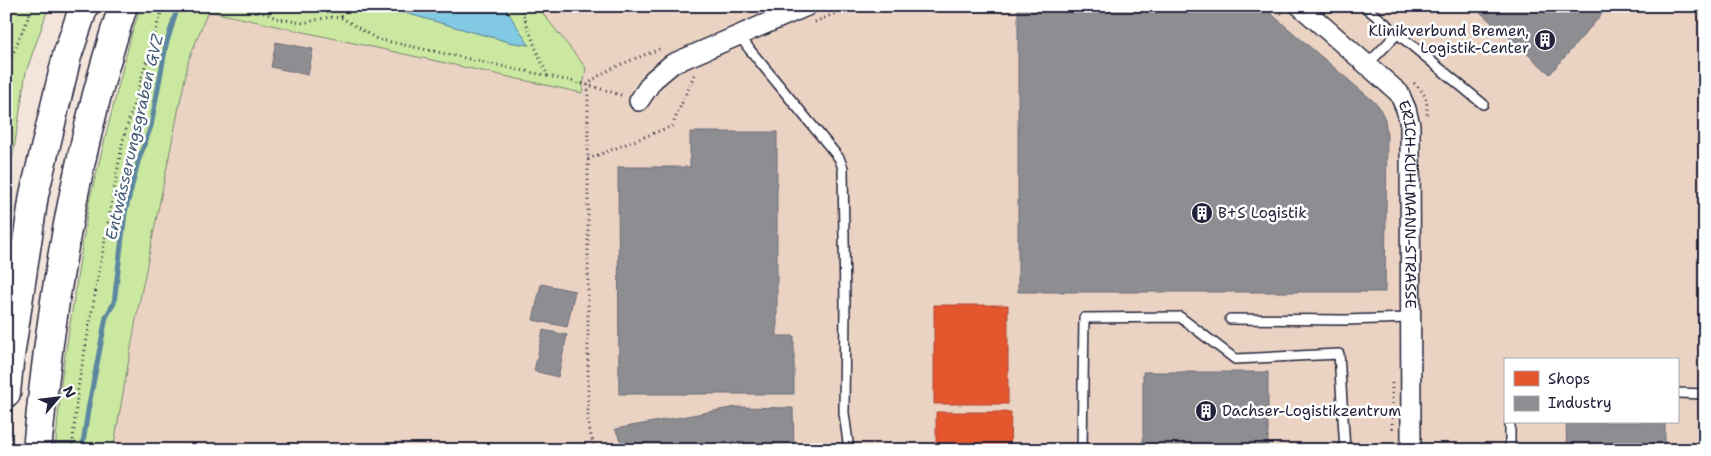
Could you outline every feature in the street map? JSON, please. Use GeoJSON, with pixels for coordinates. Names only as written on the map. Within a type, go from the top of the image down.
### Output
{"type":"FeatureCollection","features":[{"type":"Feature","properties":{"kind":"highway"},"geometry":{"type":"LineString","coordinates":[[6,393],[34,195],[68,56],[84,6]]}},
{"type":"Feature","properties":{"kind":"highway"},"geometry":{"type":"LineString","coordinates":[[37,450],[44,373],[56,289],[71,206],[88,124],[123,6]]}},
{"type":"Feature","properties":{"kind":"street","name":"ERICH-KÜHLMANN-STRASSE"},"geometry":{"type":"LineString","coordinates":[[1294,13],[1367,65],[1399,93],[1406,109],[1410,125],[1410,450]]}},
{"type":"Feature","properties":{"kind":"street"},"geometry":{"type":"LineString","coordinates":[[639,101],[653,80],[672,64],[740,35],[808,15]]}},
{"type":"Feature","properties":{"kind":"lane"},"geometry":{"type":"LineString","coordinates":[[1364,6],[1483,104]]}},
{"type":"Feature","properties":{"kind":"lane"},"geometry":{"type":"LineString","coordinates":[[1367,65],[1397,34]]}},
{"type":"Feature","properties":{"kind":"lane"},"geometry":{"type":"LineString","coordinates":[[740,35],[750,50],[839,158],[843,168],[846,304],[844,413],[849,450]]}},
{"type":"Feature","properties":{"kind":"lane"},"geometry":{"type":"LineString","coordinates":[[1082,450],[1084,318],[1180,317],[1235,359],[1339,354],[1345,450]]}},
{"type":"Feature","properties":{"kind":"lane"},"geometry":{"type":"LineString","coordinates":[[1230,319],[1345,320],[1410,318]]}},
{"type":"Feature","properties":{"kind":"lane"},"geometry":{"type":"LineString","coordinates":[[1678,393],[1705,394]]}},
{"type":"Feature","properties":{"kind":"lane"},"geometry":{"type":"LineString","coordinates":[[1510,424],[1510,450]]}},
{"type":"Feature","properties":{"kind":"path"},"geometry":{"type":"LineString","coordinates":[[6,70],[32,6]]}},
{"type":"Feature","properties":{"kind":"path"},"geometry":{"type":"LineString","coordinates":[[72,450],[78,388],[123,140],[163,6]]}},
{"type":"Feature","properties":{"kind":"path"},"geometry":{"type":"LineString","coordinates":[[257,6],[259,11],[279,19],[303,23],[330,17],[342,18],[377,39],[588,85],[639,101]]}},
{"type":"Feature","properties":{"kind":"path"},"geometry":{"type":"LineString","coordinates":[[339,6],[342,18]]}},
{"type":"Feature","properties":{"kind":"path"},"geometry":{"type":"LineString","coordinates":[[520,6],[548,76]]}},
{"type":"Feature","properties":{"kind":"path"},"geometry":{"type":"LineString","coordinates":[[808,15],[852,6]]}},
{"type":"Feature","properties":{"kind":"path"},"geometry":{"type":"LineString","coordinates":[[1274,6],[1294,13]]}},
{"type":"Feature","properties":{"kind":"path"},"geometry":{"type":"LineString","coordinates":[[588,159],[672,126],[695,73],[704,70]]}},
{"type":"Feature","properties":{"kind":"path"},"geometry":{"type":"LineString","coordinates":[[588,85],[588,419],[595,450]]}},
{"type":"Feature","properties":{"kind":"path"},"geometry":{"type":"LineString","coordinates":[[1392,382],[1392,440]]}},
{"type":"Feature","properties":{"kind":"shaded area"},"geometry":{"type":"Polygon","coordinates":[[[537,6],[1705,6],[1705,450],[113,450],[137,314],[189,59],[208,11],[582,93],[586,68],[537,6]]]}},
{"type":"Feature","properties":{"kind":"green space"},"geometry":{"type":"Polygon","coordinates":[[[16,6],[49,6],[26,72],[6,200],[6,25],[16,6]]]}},
{"type":"Feature","properties":{"kind":"green space"},"geometry":{"type":"Polygon","coordinates":[[[141,6],[290,6],[307,10],[314,6],[380,6],[509,42],[528,45],[504,6],[537,6],[586,68],[582,93],[208,11],[189,59],[137,314],[113,450],[55,450],[62,375],[89,202],[131,36],[141,6]]]}},
{"type":"Feature","properties":{"kind":"water"},"geometry":{"type":"Polygon","coordinates":[[[380,6],[504,6],[529,45],[509,42],[380,6]]]}},
{"type":"Feature","properties":{"kind":"building: Shops"},"geometry":{"type":"Polygon","coordinates":[[[934,305],[1008,305],[1008,404],[934,404],[934,305]]]}},
{"type":"Feature","properties":{"kind":"building: Shops"},"geometry":{"type":"Polygon","coordinates":[[[936,412],[1011,412],[1010,450],[936,450],[936,412]]]}},
{"type":"Feature","properties":{"kind":"building: Industry","name":"B+S Logistik"},"geometry":{"type":"Polygon","coordinates":[[[1018,6],[1262,6],[1378,105],[1385,119],[1387,135],[1385,292],[1018,292],[1018,6]]]}},
{"type":"Feature","properties":{"kind":"building: Industry","name":"Klinikverbund Bremen, Logistik-Center"},"geometry":{"type":"Polygon","coordinates":[[[1473,6],[1609,6],[1550,74],[1473,6]]]}},
{"type":"Feature","properties":{"kind":"building: Industry"},"geometry":{"type":"Polygon","coordinates":[[[276,42],[313,49],[308,75],[271,67],[276,42]]]}},
{"type":"Feature","properties":{"kind":"building: Industry"},"geometry":{"type":"Polygon","coordinates":[[[690,132],[777,132],[777,336],[794,336],[794,394],[619,394],[618,167],[690,167],[690,132]]]}},
{"type":"Feature","properties":{"kind":"building: Industry"},"geometry":{"type":"Polygon","coordinates":[[[541,284],[575,291],[567,327],[533,320],[541,284]]]}},
{"type":"Feature","properties":{"kind":"building: Industry"},"geometry":{"type":"Polygon","coordinates":[[[543,330],[567,335],[558,377],[534,371],[543,330]]]}},
{"type":"Feature","properties":{"kind":"building: Industry","name":"Dachser-Logistikzentrum"},"geometry":{"type":"Polygon","coordinates":[[[1143,372],[1268,372],[1268,450],[1143,450],[1143,372]]]}},
{"type":"Feature","properties":{"kind":"building: Industry"},"geometry":{"type":"Polygon","coordinates":[[[736,407],[793,408],[794,450],[625,450],[615,429],[736,407]]]}},
{"type":"Feature","properties":{"kind":"building: Industry"},"geometry":{"type":"Polygon","coordinates":[[[1566,424],[1665,424],[1665,450],[1567,450],[1566,424]]]}},
{"type":"Feature","properties":{"kind":"waterway","name":"Entwässerungsgraben GVZ"},"geometry":{"type":"LineString","coordinates":[[82,450],[106,317],[114,303],[125,213],[138,162],[151,126],[166,45],[178,6]]}},
{"type":"Feature","properties":{"kind":"place","name":"Klinikverbund Bremen, Logistik-Center"},"geometry":{"type":"Point","coordinates":[1545,40]}},
{"type":"Feature","properties":{"kind":"place","name":"B+S Logistik"},"geometry":{"type":"Point","coordinates":[1202,213]}},
{"type":"Feature","properties":{"kind":"place","name":"Dachser-Logistikzentrum"},"geometry":{"type":"Point","coordinates":[1206,411]}}]}
